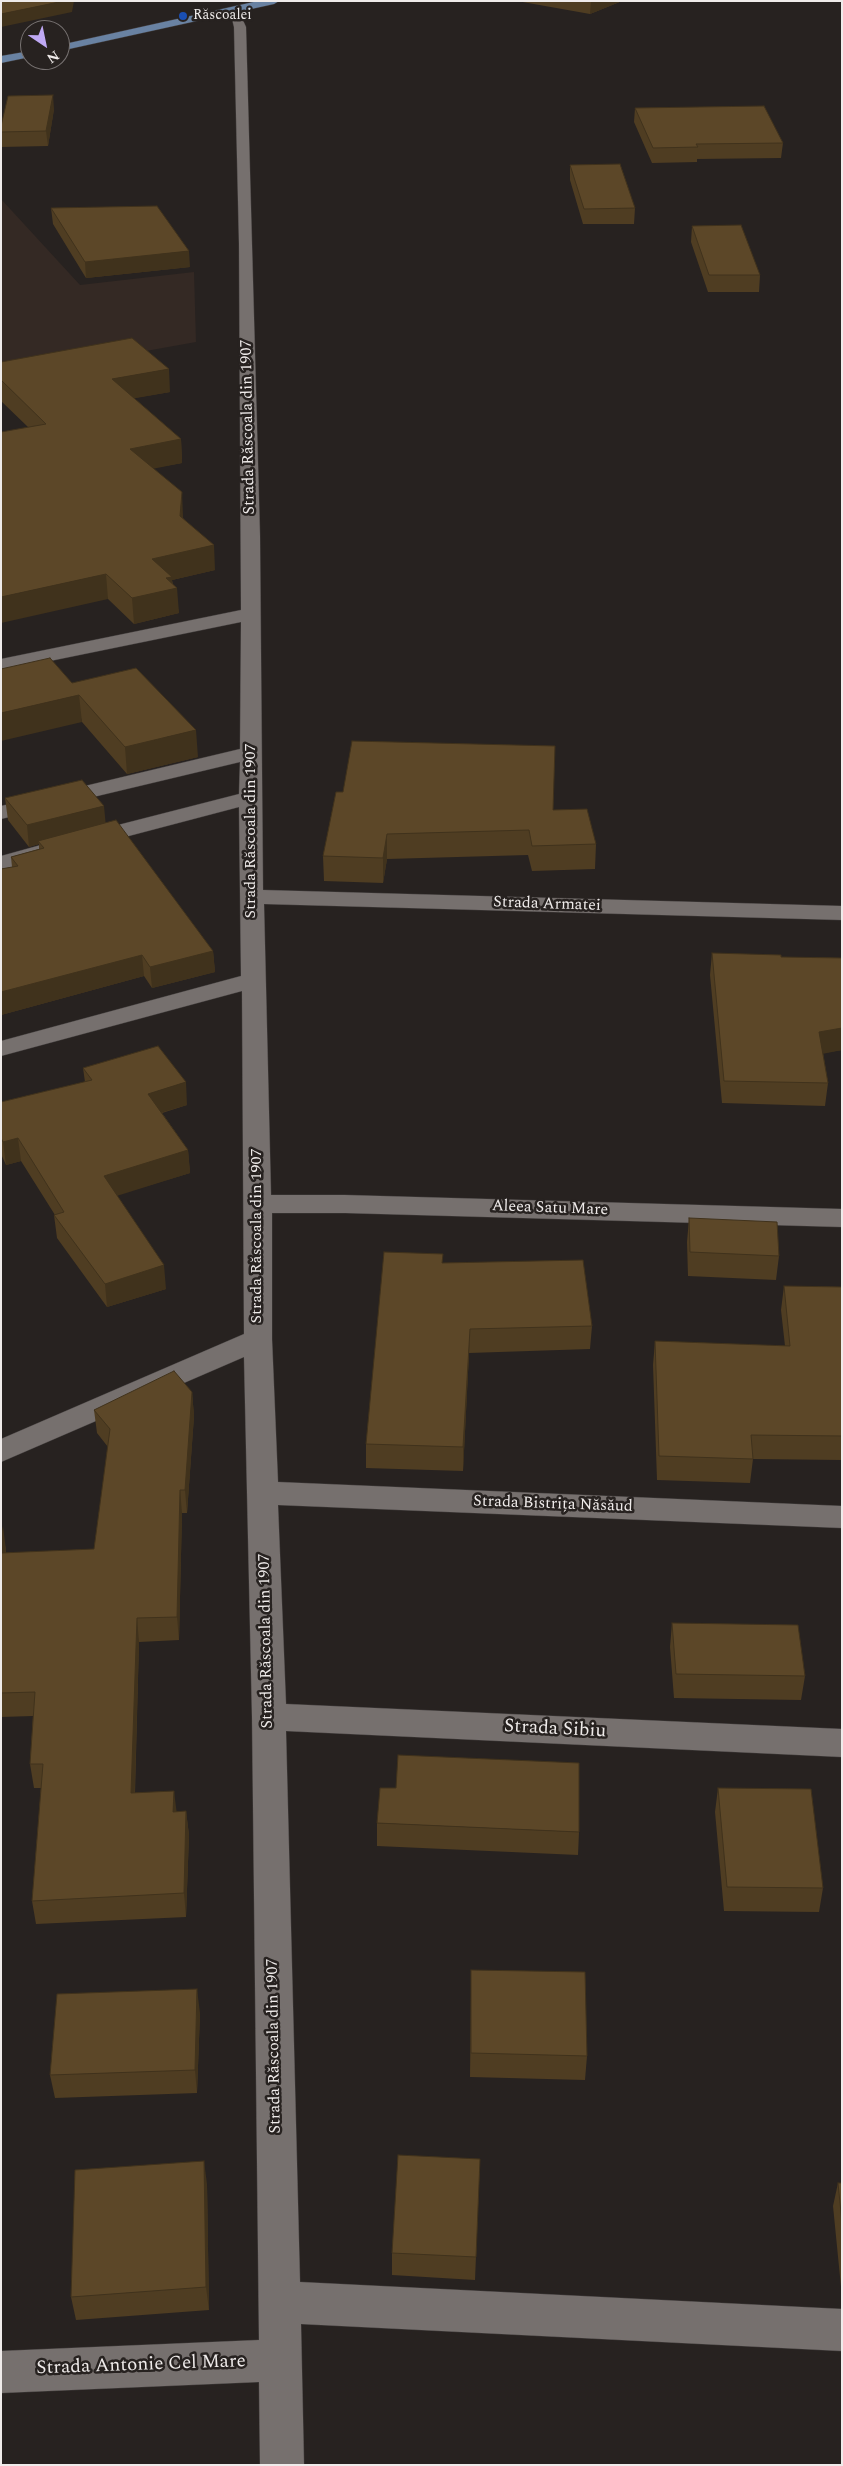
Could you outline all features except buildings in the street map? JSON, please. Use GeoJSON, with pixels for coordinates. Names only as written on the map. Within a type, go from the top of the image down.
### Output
{"type":"FeatureCollection","features":[{"type":"Feature","properties":{"kind":"main road"},"geometry":{"type":"LineString","coordinates":[[70,46],[274,1]]}},
{"type":"Feature","properties":{"kind":"main road"},"geometry":{"type":"LineString","coordinates":[[1,60],[20,56]]}},
{"type":"Feature","properties":{"kind":"street","name":"Strada Răscoala din 1907"},"geometry":{"type":"LineString","coordinates":[[230,11],[239,22],[240,37],[252,614],[250,798],[258,1204],[258,1339],[264,1493],[269,1717],[282,2465]]}},
{"type":"Feature","properties":{"kind":"street"},"geometry":{"type":"LineString","coordinates":[[1,665],[252,614]]}},
{"type":"Feature","properties":{"kind":"street"},"geometry":{"type":"LineString","coordinates":[[1,813],[228,757],[251,754]]}},
{"type":"Feature","properties":{"kind":"street"},"geometry":{"type":"LineString","coordinates":[[1,862],[250,798]]}},
{"type":"Feature","properties":{"kind":"street","name":"Strada Armatei"},"geometry":{"type":"LineString","coordinates":[[252,897],[842,913]]}},
{"type":"Feature","properties":{"kind":"street"},"geometry":{"type":"LineString","coordinates":[[1,1049],[253,980]]}},
{"type":"Feature","properties":{"kind":"street","name":"Aleea Satu Mare"},"geometry":{"type":"LineString","coordinates":[[258,1204],[345,1204],[842,1218]]}},
{"type":"Feature","properties":{"kind":"street"},"geometry":{"type":"LineString","coordinates":[[1,1451],[258,1339]]}},
{"type":"Feature","properties":{"kind":"street","name":"Strada Bistrița Năsăud"},"geometry":{"type":"LineString","coordinates":[[264,1493],[842,1517]]}},
{"type":"Feature","properties":{"kind":"street","name":"Strada Sibiu"},"geometry":{"type":"LineString","coordinates":[[269,1717],[842,1743]]}},
{"type":"Feature","properties":{"kind":"street"},"geometry":{"type":"LineString","coordinates":[[280,2302],[842,2330]]}},
{"type":"Feature","properties":{"kind":"street","name":"Strada Antonie Cel Mare"},"geometry":{"type":"LineString","coordinates":[[1,2372],[280,2360]]}},
{"type":"Feature","properties":{"kind":"shaded area"},"geometry":{"type":"Polygon","coordinates":[[[1,199],[80,285],[194,272],[196,342],[1,377],[1,199]]]}},
{"type":"Feature","properties":{"kind":"place","name":"Răscoalei"},"geometry":{"type":"Point","coordinates":[183,16]}}]}
